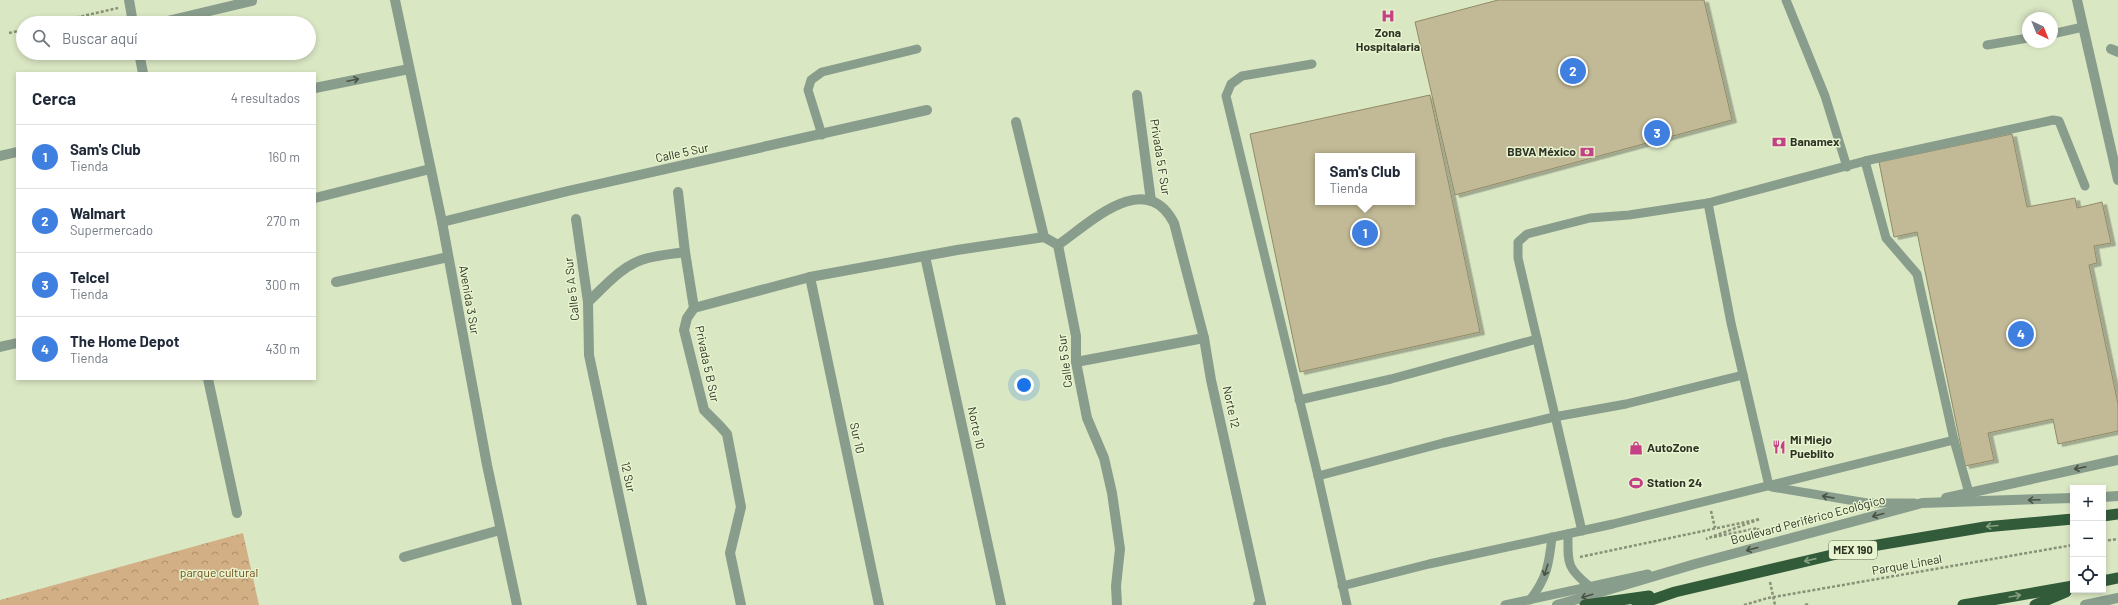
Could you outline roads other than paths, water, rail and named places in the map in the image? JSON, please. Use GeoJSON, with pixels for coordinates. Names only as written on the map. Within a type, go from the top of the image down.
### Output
{"type":"FeatureCollection","features":[{"type":"Feature","properties":{"kind":"highway"},"geometry":{"type":"LineString","coordinates":[[2106,516],[2118,514]]}},
{"type":"Feature","properties":{"kind":"highway","name":"MEX 190"},"geometry":{"type":"LineString","coordinates":[[1637,605],[1675,592],[1866,547],[1985,527],[2070,519]]}},
{"type":"Feature","properties":{"kind":"highway"},"geometry":{"type":"LineString","coordinates":[[2106,581],[2118,578]]}},
{"type":"Feature","properties":{"kind":"highway"},"geometry":{"type":"LineString","coordinates":[[2106,583],[2118,585]]}},
{"type":"Feature","properties":{"kind":"highway"},"geometry":{"type":"LineString","coordinates":[[1963,605],[2070,588]]}},
{"type":"Feature","properties":{"kind":"highway"},"geometry":{"type":"LineString","coordinates":[[2035,605],[2070,589]]}},
{"type":"Feature","properties":{"kind":"highway"},"geometry":{"type":"LineString","coordinates":[[1585,605],[1675,592]]}},
{"type":"Feature","properties":{"kind":"street","name":"Avenida 3 Sur"},"geometry":{"type":"LineString","coordinates":[[395,0],[442,222],[500,530],[517,605]]}},
{"type":"Feature","properties":{"kind":"street"},"geometry":{"type":"LineString","coordinates":[[2077,0],[2118,180]]}},
{"type":"Feature","properties":{"kind":"street"},"geometry":{"type":"LineString","coordinates":[[189,16],[252,1]]}},
{"type":"Feature","properties":{"kind":"street"},"geometry":{"type":"LineString","coordinates":[[129,3],[132,16]]}},
{"type":"Feature","properties":{"kind":"street"},"geometry":{"type":"LineString","coordinates":[[140,60],[143,72]]}},
{"type":"Feature","properties":{"kind":"street"},"geometry":{"type":"LineString","coordinates":[[316,88],[409,69]]}},
{"type":"Feature","properties":{"kind":"street","name":"Privada 5 F Sur"},"geometry":{"type":"LineString","coordinates":[[1137,95],[1152,201],[1162,206],[1170,215]]}},
{"type":"Feature","properties":{"kind":"street","name":"Calle 5 Sur"},"geometry":{"type":"LineString","coordinates":[[442,222],[568,191],[822,135],[927,110]]}},
{"type":"Feature","properties":{"kind":"street"},"geometry":{"type":"LineString","coordinates":[[1016,122],[1044,237]]}},
{"type":"Feature","properties":{"kind":"street"},"geometry":{"type":"LineString","coordinates":[[0,156],[16,152]]}},
{"type":"Feature","properties":{"kind":"street"},"geometry":{"type":"LineString","coordinates":[[316,198],[430,169]]}},
{"type":"Feature","properties":{"kind":"street"},"geometry":{"type":"LineString","coordinates":[[678,192],[684,252],[694,308],[810,277],[925,256],[1044,237],[1058,245],[1107,210],[1121,203],[1137,199],[1152,201]]}},
{"type":"Feature","properties":{"kind":"street","name":"Norte 12"},"geometry":{"type":"LineString","coordinates":[[1170,215],[1174,224],[1204,338],[1261,604],[1258,605]]}},
{"type":"Feature","properties":{"kind":"street","name":"Calle 5 A Sur"},"geometry":{"type":"LineString","coordinates":[[576,219],[588,302],[589,355]]}},
{"type":"Feature","properties":{"kind":"street","name":"Calle 5 Sur"},"geometry":{"type":"LineString","coordinates":[[1058,245],[1076,336],[1076,362],[1087,418],[1104,458],[1112,492],[1120,549],[1116,586],[1118,605]]}},
{"type":"Feature","properties":{"kind":"street"},"geometry":{"type":"LineString","coordinates":[[588,302],[614,276],[629,266],[646,258],[684,252]]}},
{"type":"Feature","properties":{"kind":"street","name":"Norte 10"},"geometry":{"type":"LineString","coordinates":[[925,256],[1001,605]]}},
{"type":"Feature","properties":{"kind":"street"},"geometry":{"type":"LineString","coordinates":[[336,282],[448,257]]}},
{"type":"Feature","properties":{"kind":"street","name":"Sur 10"},"geometry":{"type":"LineString","coordinates":[[810,277],[879,605]]}},
{"type":"Feature","properties":{"kind":"street","name":"Privada 5 B Sur"},"geometry":{"type":"LineString","coordinates":[[694,308],[686,318],[684,330],[704,410],[727,434],[741,507],[730,553],[741,605]]}},
{"type":"Feature","properties":{"kind":"street"},"geometry":{"type":"LineString","coordinates":[[1076,362],[1204,338]]}},
{"type":"Feature","properties":{"kind":"street"},"geometry":{"type":"LineString","coordinates":[[0,347],[16,343]]}},
{"type":"Feature","properties":{"kind":"street","name":"12 Sur"},"geometry":{"type":"LineString","coordinates":[[589,355],[642,605]]}},
{"type":"Feature","properties":{"kind":"street"},"geometry":{"type":"LineString","coordinates":[[208,380],[237,513]]}},
{"type":"Feature","properties":{"kind":"street"},"geometry":{"type":"LineString","coordinates":[[1922,503],[2118,460]]}},
{"type":"Feature","properties":{"kind":"street"},"geometry":{"type":"LineString","coordinates":[[2106,498],[2118,496]]}},
{"type":"Feature","properties":{"kind":"street","name":"Boulevard Periférico Ecológico"},"geometry":{"type":"LineString","coordinates":[[1557,605],[1694,564],[1922,503],[2070,498]]}},
{"type":"Feature","properties":{"kind":"street"},"geometry":{"type":"LineString","coordinates":[[404,557],[500,530]]}},
{"type":"Feature","properties":{"kind":"street"},"geometry":{"type":"LineString","coordinates":[[2086,605],[2118,598]]}},
{"type":"Feature","properties":{"kind":"lane"},"geometry":{"type":"LineString","coordinates":[[1786,0],[1825,96],[1847,167]]}},
{"type":"Feature","properties":{"kind":"lane"},"geometry":{"type":"LineString","coordinates":[[2058,33],[2083,27]]}},
{"type":"Feature","properties":{"kind":"lane"},"geometry":{"type":"LineString","coordinates":[[1988,45],[2022,39]]}},
{"type":"Feature","properties":{"kind":"lane"},"geometry":{"type":"LineString","coordinates":[[822,135],[808,90],[811,80],[822,72],[917,49]]}},
{"type":"Feature","properties":{"kind":"lane"},"geometry":{"type":"LineString","coordinates":[[1312,64],[1242,76],[1231,84],[1226,96],[1318,476],[1347,605]]}},
{"type":"Feature","properties":{"kind":"lane"},"geometry":{"type":"LineString","coordinates":[[1582,531],[1554,417],[1518,258],[1518,242],[1527,234],[1590,218],[1629,215],[1708,203],[1865,161],[2053,120],[2058,121],[2062,126],[2085,186]]}},
{"type":"Feature","properties":{"kind":"lane"},"geometry":{"type":"LineString","coordinates":[[1865,161],[1886,238],[1916,274],[1954,440],[1970,493]]}},
{"type":"Feature","properties":{"kind":"lane"},"geometry":{"type":"LineString","coordinates":[[1708,203],[1743,375],[1769,486]]}},
{"type":"Feature","properties":{"kind":"lane"},"geometry":{"type":"LineString","coordinates":[[1299,400],[1391,379],[1537,339]]}},
{"type":"Feature","properties":{"kind":"lane"},"geometry":{"type":"LineString","coordinates":[[1318,476],[1443,443],[1554,417],[1626,404],[1743,375]]}},
{"type":"Feature","properties":{"kind":"lane"},"geometry":{"type":"LineString","coordinates":[[1342,586],[1582,531],[1954,440]]}},
{"type":"Feature","properties":{"kind":"lane"},"geometry":{"type":"LineString","coordinates":[[1769,486],[1867,503],[1922,503]]}},
{"type":"Feature","properties":{"kind":"lane"},"geometry":{"type":"LineString","coordinates":[[1568,534],[1568,560],[1574,574],[1589,586]]}},
{"type":"Feature","properties":{"kind":"lane"},"geometry":{"type":"LineString","coordinates":[[1530,600],[1542,585],[1548,564],[1552,537]]}},
{"type":"Feature","properties":{"kind":"lane"},"geometry":{"type":"LineString","coordinates":[[1505,605],[1694,564]]}},
{"type":"Feature","properties":{"kind":"place","name":"Zona Hospitalaria"},"geometry":{"type":"Point","coordinates":[1388,16]}},
{"type":"Feature","properties":{"kind":"place","name":"Walmart"},"geometry":{"type":"Point","coordinates":[1573,71]}},
{"type":"Feature","properties":{"kind":"place","name":"Telcel"},"geometry":{"type":"Point","coordinates":[1657,133]}},
{"type":"Feature","properties":{"kind":"place","name":"Banamex"},"geometry":{"type":"Point","coordinates":[1779,142]}},
{"type":"Feature","properties":{"kind":"place","name":"BBVA México"},"geometry":{"type":"Point","coordinates":[1587,152]}},
{"type":"Feature","properties":{"kind":"place","name":"Sam's Club"},"geometry":{"type":"Point","coordinates":[1365,233]}},
{"type":"Feature","properties":{"kind":"place","name":"The Home Depot"},"geometry":{"type":"Point","coordinates":[2021,334]}},
{"type":"Feature","properties":{"kind":"place","name":"Mi Miejo Pueblito"},"geometry":{"type":"Point","coordinates":[1779,447]}},
{"type":"Feature","properties":{"kind":"place","name":"AutoZone"},"geometry":{"type":"Point","coordinates":[1636,448]}},
{"type":"Feature","properties":{"kind":"place","name":"Station 24"},"geometry":{"type":"Point","coordinates":[1636,483]}},
{"type":"Feature","properties":{"kind":"park label","name":"parque cultural"},"geometry":{"type":"Point","coordinates":[219,573]}}]}
